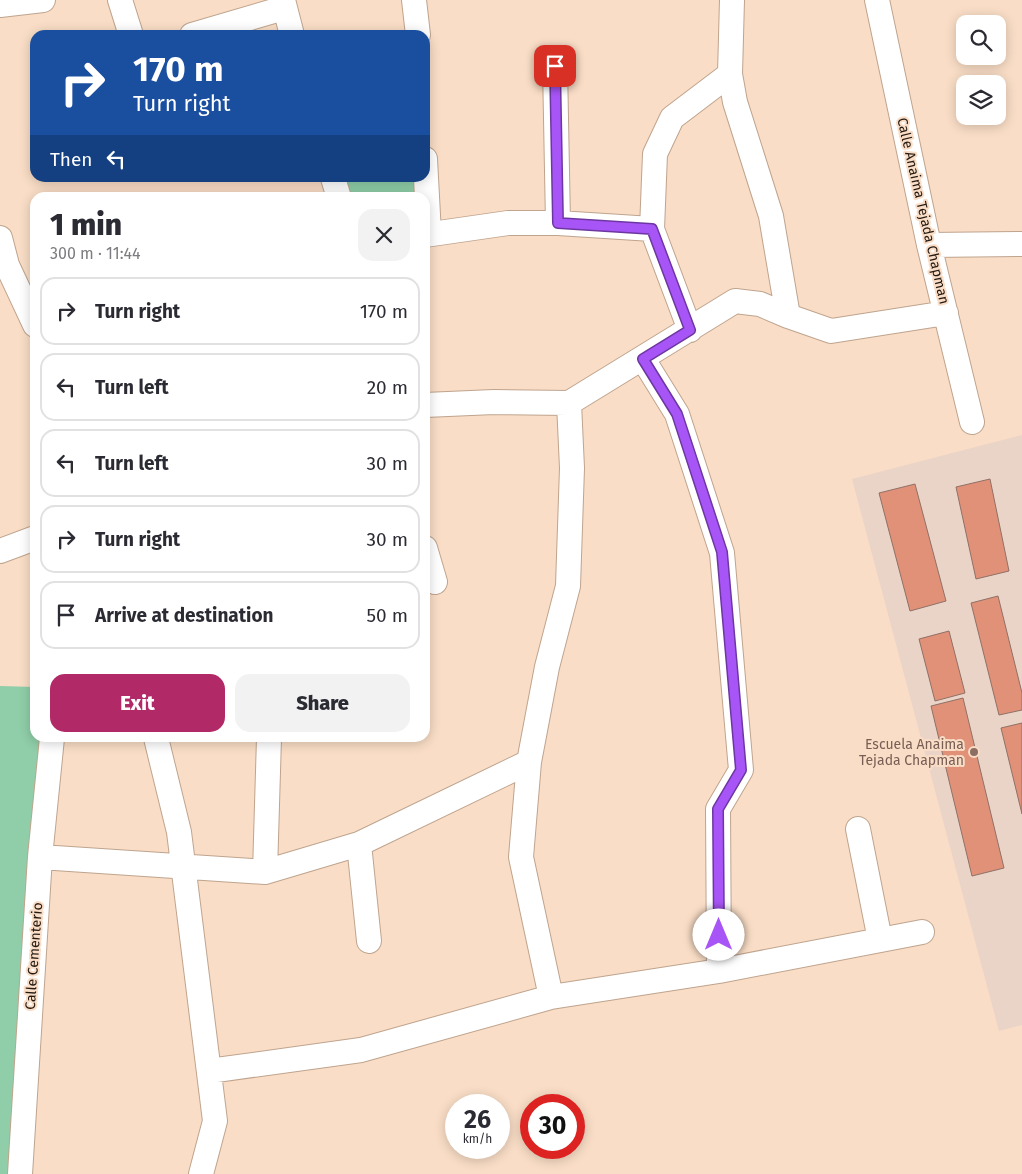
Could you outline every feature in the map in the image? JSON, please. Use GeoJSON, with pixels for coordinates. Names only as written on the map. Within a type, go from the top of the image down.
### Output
{"type":"FeatureCollection","features":[{"type":"Feature","properties":{"kind":"street"},"geometry":{"type":"LineString","coordinates":[[0,5],[43,0]]}},
{"type":"Feature","properties":{"kind":"street"},"geometry":{"type":"LineString","coordinates":[[120,0],[129,30]]}},
{"type":"Feature","properties":{"kind":"street"},"geometry":{"type":"LineString","coordinates":[[414,0],[417,30]]}},
{"type":"Feature","properties":{"kind":"street"},"geometry":{"type":"LineString","coordinates":[[732,0],[730,74],[735,102],[771,216],[788,316]]}},
{"type":"Feature","properties":{"kind":"street","name":"Calle Anaima Tejada Chapman"},"geometry":{"type":"LineString","coordinates":[[877,0],[929,245],[972,422]]}},
{"type":"Feature","properties":{"kind":"street"},"geometry":{"type":"LineString","coordinates":[[207,30],[284,4],[291,30]]}},
{"type":"Feature","properties":{"kind":"street"},"geometry":{"type":"LineString","coordinates":[[555,66],[558,223]]}},
{"type":"Feature","properties":{"kind":"street"},"geometry":{"type":"LineString","coordinates":[[690,330],[652,229],[655,154],[672,118],[730,74]]}},
{"type":"Feature","properties":{"kind":"street"},"geometry":{"type":"LineString","coordinates":[[430,235],[508,224],[558,223],[652,229]]}},
{"type":"Feature","properties":{"kind":"street"},"geometry":{"type":"LineString","coordinates":[[0,238],[7,266],[30,314]]}},
{"type":"Feature","properties":{"kind":"street"},"geometry":{"type":"LineString","coordinates":[[929,245],[1022,244]]}},
{"type":"Feature","properties":{"kind":"street"},"geometry":{"type":"LineString","coordinates":[[430,405],[494,402],[569,403],[735,301],[760,304],[831,331],[946,313]]}},
{"type":"Feature","properties":{"kind":"street"},"geometry":{"type":"LineString","coordinates":[[643,359],[677,414],[722,552],[741,770],[718,809],[719,971]]}},
{"type":"Feature","properties":{"kind":"street"},"geometry":{"type":"LineString","coordinates":[[550,998],[521,857],[529,762],[548,668],[568,586],[572,468],[569,403]]}},
{"type":"Feature","properties":{"kind":"street"},"geometry":{"type":"LineString","coordinates":[[0,551],[30,540]]}},
{"type":"Feature","properties":{"kind":"street"},"geometry":{"type":"LineString","coordinates":[[430,565],[435,582]]}},
{"type":"Feature","properties":{"kind":"street","name":"Calle Cementerio"},"geometry":{"type":"LineString","coordinates":[[20,1174],[40,857],[52,742]]}},
{"type":"Feature","properties":{"kind":"street"},"geometry":{"type":"LineString","coordinates":[[157,742],[179,832],[215,1121],[201,1174]]}},
{"type":"Feature","properties":{"kind":"street"},"geometry":{"type":"LineString","coordinates":[[265,872],[269,742]]}},
{"type":"Feature","properties":{"kind":"street"},"geometry":{"type":"LineString","coordinates":[[40,857],[265,872],[359,844],[529,762]]}},
{"type":"Feature","properties":{"kind":"street"},"geometry":{"type":"LineString","coordinates":[[858,829],[880,940]]}},
{"type":"Feature","properties":{"kind":"street"},"geometry":{"type":"LineString","coordinates":[[359,844],[369,941]]}},
{"type":"Feature","properties":{"kind":"street"},"geometry":{"type":"LineString","coordinates":[[209,1071],[360,1050],[550,998],[719,971],[922,932]]}},
{"type":"Feature","properties":{"kind":"shaded area","name":"Escuela Anaima Tejada Chapman"},"geometry":{"type":"Polygon","coordinates":[[[1022,435],[1022,1025],[999,1031],[852,479],[1022,435]]]}},
{"type":"Feature","properties":{"kind":"green space"},"geometry":{"type":"Polygon","coordinates":[[[342,182],[419,182],[420,192],[345,192],[342,182]]]}},
{"type":"Feature","properties":{"kind":"green space"},"geometry":{"type":"Polygon","coordinates":[[[0,686],[30,687],[30,742],[43,742],[12,1174],[0,1174],[0,686]]]}},
{"type":"Feature","properties":{"kind":"building"},"geometry":{"type":"Polygon","coordinates":[[[990,479],[1009,571],[976,579],[956,487],[990,479]]]}},
{"type":"Feature","properties":{"kind":"building"},"geometry":{"type":"Polygon","coordinates":[[[915,484],[946,601],[910,611],[879,493],[915,484]]]}},
{"type":"Feature","properties":{"kind":"building"},"geometry":{"type":"Polygon","coordinates":[[[998,596],[1022,693],[1022,710],[999,715],[971,603],[998,596]]]}},
{"type":"Feature","properties":{"kind":"building"},"geometry":{"type":"Polygon","coordinates":[[[949,631],[965,693],[935,701],[919,639],[949,631]]]}},
{"type":"Feature","properties":{"kind":"building"},"geometry":{"type":"Polygon","coordinates":[[[963,698],[1004,868],[972,876],[931,706],[963,698]]]}},
{"type":"Feature","properties":{"kind":"building"},"geometry":{"type":"Polygon","coordinates":[[[1022,723],[1022,814],[1001,728],[1022,723]]]}},
{"type":"Feature","properties":{"kind":"place","name":"Escuela Anaima Tejada Chapman"},"geometry":{"type":"Point","coordinates":[974,752]}},
{"type":"Feature","properties":{"kind":"route"},"geometry":{"type":"LineString","coordinates":[[555,66],[558,223],[652,229],[690,330],[643,359],[677,414],[722,552],[741,770],[718,809],[719,935]]}}]}
